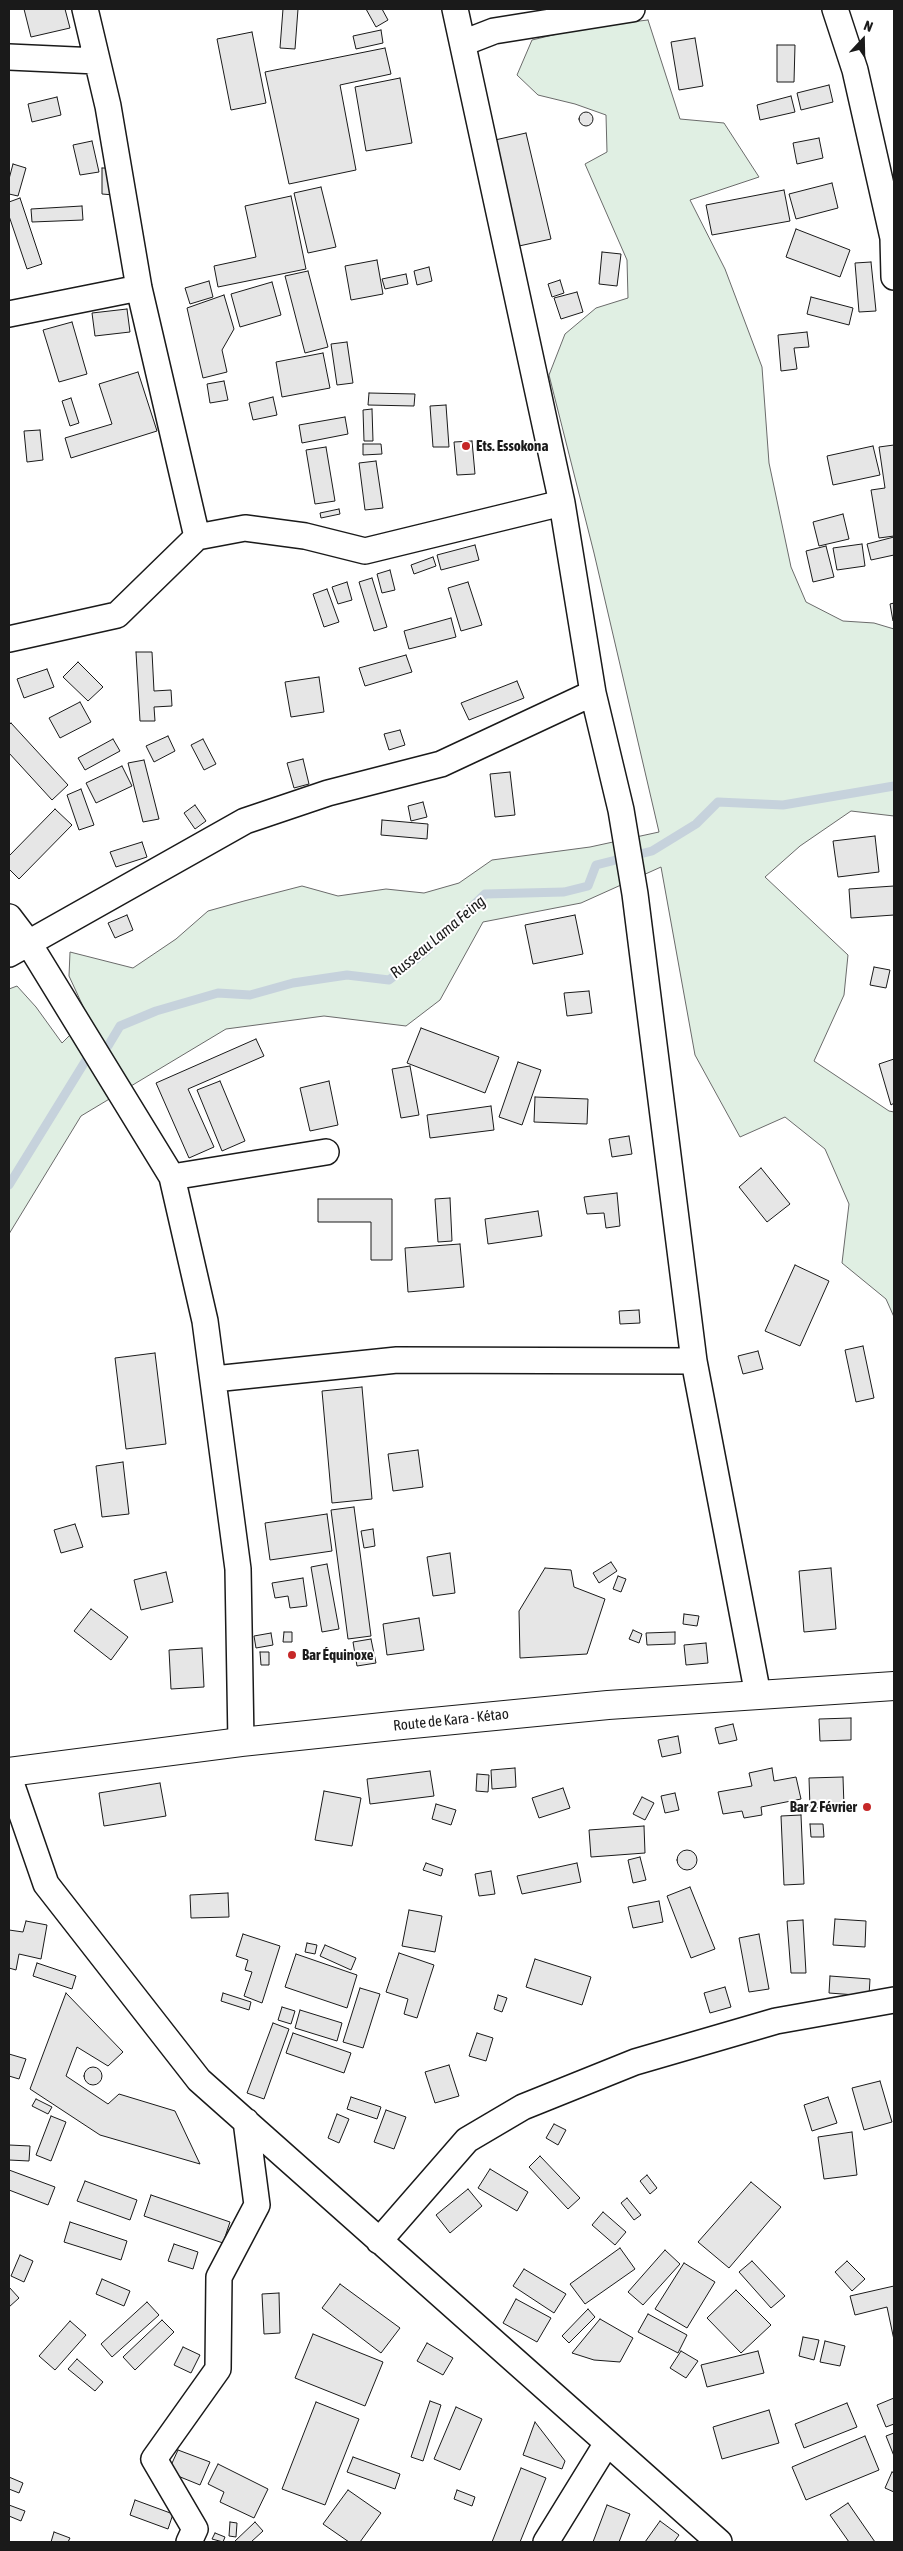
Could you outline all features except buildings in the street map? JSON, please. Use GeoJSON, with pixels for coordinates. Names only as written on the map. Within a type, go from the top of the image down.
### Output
{"type":"FeatureCollection","features":[{"type":"Feature","properties":{"kind":"main road","name":"Route de Kara - Kétao"},"geometry":{"type":"LineString","coordinates":[[9,1772],[241,1742],[608,1705],[894,1686]]}},
{"type":"Feature","properties":{"kind":"street"},"geometry":{"type":"LineString","coordinates":[[85,9],[108,106],[139,288],[197,537]]}},
{"type":"Feature","properties":{"kind":"street"},"geometry":{"type":"LineString","coordinates":[[455,9],[562,503],[593,693],[621,810],[635,894],[694,1361],[758,1695]]}},
{"type":"Feature","properties":{"kind":"street"},"geometry":{"type":"LineString","coordinates":[[463,43],[494,31],[632,9]]}},
{"type":"Feature","properties":{"kind":"street"},"geometry":{"type":"LineString","coordinates":[[835,9],[855,70],[893,238],[894,277]]}},
{"type":"Feature","properties":{"kind":"street"},"geometry":{"type":"LineString","coordinates":[[9,57],[97,61]]}},
{"type":"Feature","properties":{"kind":"street"},"geometry":{"type":"LineString","coordinates":[[9,314],[139,288]]}},
{"type":"Feature","properties":{"kind":"street"},"geometry":{"type":"LineString","coordinates":[[9,639],[117,615],[197,537],[245,528],[305,536],[365,551],[562,503]]}},
{"type":"Feature","properties":{"kind":"street"},"geometry":{"type":"LineString","coordinates":[[18,948],[245,821],[328,793],[441,764],[593,693]]}},
{"type":"Feature","properties":{"kind":"street"},"geometry":{"type":"LineString","coordinates":[[9,917],[18,948],[96,1053],[172,1177],[205,1321],[238,1569],[241,1742]]}},
{"type":"Feature","properties":{"kind":"street"},"geometry":{"type":"LineString","coordinates":[[172,1177],[326,1152]]}},
{"type":"Feature","properties":{"kind":"street"},"geometry":{"type":"LineString","coordinates":[[214,1379],[397,1360],[694,1361]]}},
{"type":"Feature","properties":{"kind":"street"},"geometry":{"type":"LineString","coordinates":[[9,1777],[46,1884],[199,2080],[719,2542]]}},
{"type":"Feature","properties":{"kind":"street"},"geometry":{"type":"LineString","coordinates":[[379,2241],[468,2140],[523,2108],[635,2062],[767,2024],[894,2000]]}},
{"type":"Feature","properties":{"kind":"street"},"geometry":{"type":"LineString","coordinates":[[188,2542],[195,2529],[154,2459],[218,2369],[219,2277],[257,2205],[246,2121]]}},
{"type":"Feature","properties":{"kind":"street"},"geometry":{"type":"LineString","coordinates":[[546,2542],[607,2443]]}},
{"type":"Feature","properties":{"kind":"green space"},"geometry":{"type":"Polygon","coordinates":[[[648,20],[680,119],[724,123],[759,177],[690,200],[725,269],[762,367],[769,463],[791,567],[806,602],[843,621],[874,623],[894,629],[894,816],[851,811],[800,846],[765,877],[848,955],[844,995],[814,1061],[889,1111],[894,1112],[894,1317],[886,1299],[842,1263],[849,1204],[825,1149],[785,1117],[740,1137],[695,1055],[661,867],[581,903],[483,922],[440,1000],[406,1026],[324,1016],[226,1029],[81,1116],[9,1234],[9,989],[17,986],[36,1007],[62,1043],[88,1017],[69,976],[70,952],[133,968],[176,939],[208,911],[302,886],[338,896],[386,889],[424,893],[459,883],[492,860],[590,847],[659,832],[594,553],[549,375],[565,334],[596,308],[628,298],[627,260],[585,164],[607,152],[606,115],[575,104],[538,95],[517,75],[532,40],[582,28],[648,20]]]}},
{"type":"Feature","properties":{"kind":"waterway","name":"Russeau Lama Feing"},"geometry":{"type":"LineString","coordinates":[[9,1185],[86,1060],[108,1046],[120,1026],[156,1011],[218,993],[250,995],[293,983],[347,975],[389,980],[425,952],[485,894],[564,892],[588,886],[596,865],[652,851],[696,824],[718,802],[783,805],[894,786]]}},
{"type":"Feature","properties":{"kind":"place","name":"Ets. Essokona"},"geometry":{"type":"Point","coordinates":[466,446]}},
{"type":"Feature","properties":{"kind":"place","name":"Bar Équinoxe"},"geometry":{"type":"Point","coordinates":[292,1655]}},
{"type":"Feature","properties":{"kind":"place","name":"Bar 2 Février"},"geometry":{"type":"Point","coordinates":[867,1807]}}]}
